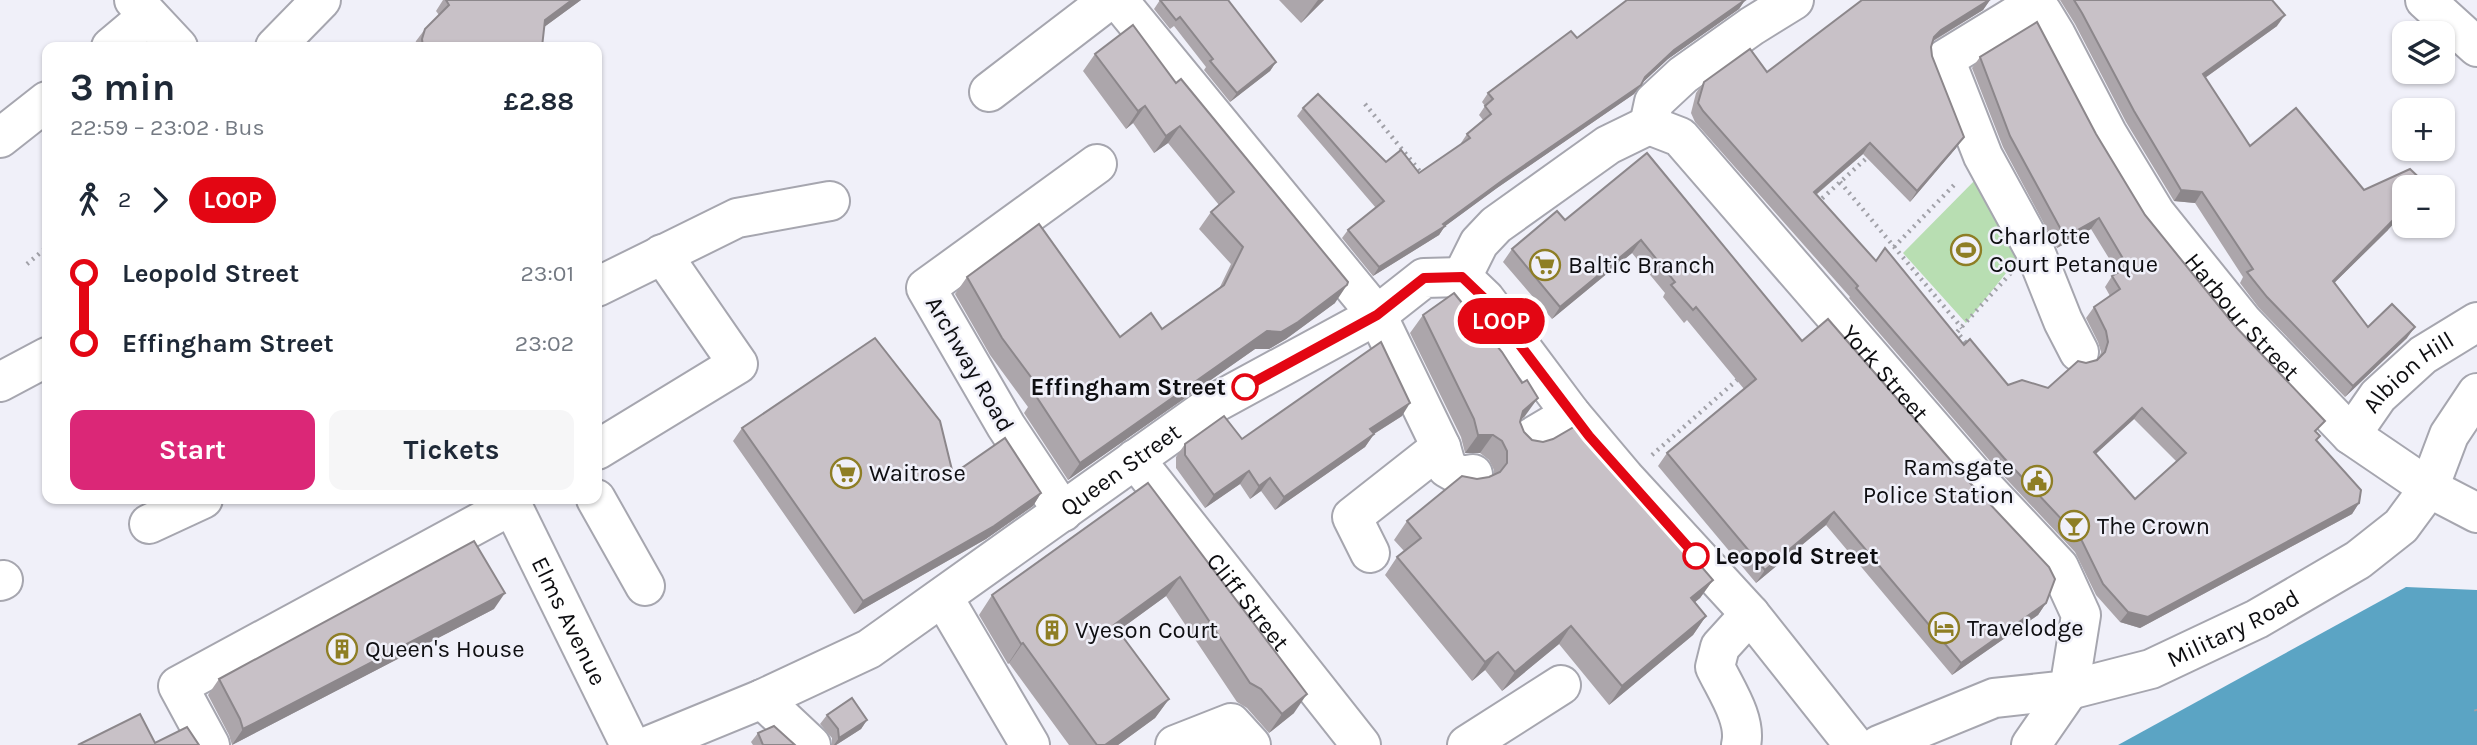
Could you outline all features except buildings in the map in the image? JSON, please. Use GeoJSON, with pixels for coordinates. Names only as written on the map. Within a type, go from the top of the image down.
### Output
{"type":"FeatureCollection","features":[{"type":"Feature","properties":{"kind":"street"},"geometry":{"type":"LineString","coordinates":[[280,42],[321,0]]}},
{"type":"Feature","properties":{"kind":"street"},"geometry":{"type":"LineString","coordinates":[[989,92],[1109,0]]}},
{"type":"Feature","properties":{"kind":"street"},"geometry":{"type":"LineString","coordinates":[[1118,0],[1377,315],[1441,447],[1447,468],[1461,476],[1473,474]]}},
{"type":"Feature","properties":{"kind":"street"},"geometry":{"type":"LineString","coordinates":[[1794,0],[1742,13],[1684,75],[1654,102],[1649,125],[1608,145],[1496,225],[1479,243],[1462,277],[1485,299],[1571,414],[1625,478],[1750,614],[1854,745]]}},
{"type":"Feature","properties":{"kind":"street"},"geometry":{"type":"LineString","coordinates":[[2425,0],[2477,47]]}},
{"type":"Feature","properties":{"kind":"street"},"geometry":{"type":"LineString","coordinates":[[2032,3],[1945,60],[1983,156],[2035,251],[2063,321],[2079,352]]}},
{"type":"Feature","properties":{"kind":"street","name":"Harbour Street"},"geometry":{"type":"LineString","coordinates":[[2032,3],[2042,12],[2056,35],[2107,133],[2157,214],[2243,322],[2351,435],[2429,488],[2477,513]]}},
{"type":"Feature","properties":{"kind":"street"},"geometry":{"type":"LineString","coordinates":[[115,42],[141,8],[173,42]]}},
{"type":"Feature","properties":{"kind":"street"},"geometry":{"type":"LineString","coordinates":[[0,138],[42,105]]}},
{"type":"Feature","properties":{"kind":"street","name":"York Street"},"geometry":{"type":"LineString","coordinates":[[1649,125],[1680,137],[1980,483],[2059,567],[2081,615],[2069,690]]}},
{"type":"Feature","properties":{"kind":"street","name":"Archway Road"},"geometry":{"type":"LineString","coordinates":[[1063,512],[1006,426],[926,288],[1097,164]]}},
{"type":"Feature","properties":{"kind":"street"},"geometry":{"type":"LineString","coordinates":[[602,283],[737,218],[830,201]]}},
{"type":"Feature","properties":{"kind":"street"},"geometry":{"type":"LineString","coordinates":[[602,447],[738,363],[662,254]]}},
{"type":"Feature","properties":{"kind":"street","name":"Queen Street"},"geometry":{"type":"LineString","coordinates":[[650,745],[762,699],[869,649],[1213,404],[1377,315],[1424,278],[1462,277]]}},
{"type":"Feature","properties":{"kind":"street","name":"Albion Hill"},"geometry":{"type":"LineString","coordinates":[[2351,435],[2378,396],[2423,355],[2477,322]]}},
{"type":"Feature","properties":{"kind":"street"},"geometry":{"type":"LineString","coordinates":[[0,382],[42,360]]}},
{"type":"Feature","properties":{"kind":"street","name":"Military Road"},"geometry":{"type":"LineString","coordinates":[[1879,745],[1994,698],[2069,690],[2151,669],[2257,620],[2358,560],[2401,526],[2429,488],[2449,435],[2477,393]]}},
{"type":"Feature","properties":{"kind":"street"},"geometry":{"type":"LineString","coordinates":[[1529,439],[1571,414]]}},
{"type":"Feature","properties":{"kind":"street"},"geometry":{"type":"LineString","coordinates":[[1370,553],[1352,517],[1441,447]]}},
{"type":"Feature","properties":{"kind":"street","name":"Cliff Street"},"geometry":{"type":"LineString","coordinates":[[1135,459],[1360,745]]}},
{"type":"Feature","properties":{"kind":"street"},"geometry":{"type":"LineString","coordinates":[[149,524],[192,504]]}},
{"type":"Feature","properties":{"kind":"street"},"geometry":{"type":"LineString","coordinates":[[210,745],[178,686],[507,504]]}},
{"type":"Feature","properties":{"kind":"street","name":"Elms Avenue"},"geometry":{"type":"LineString","coordinates":[[512,504],[630,745]]}},
{"type":"Feature","properties":{"kind":"street"},"geometry":{"type":"LineString","coordinates":[[599,504],[645,586]]}},
{"type":"Feature","properties":{"kind":"street"},"geometry":{"type":"LineString","coordinates":[[943,597],[1030,745]]}},
{"type":"Feature","properties":{"kind":"street"},"geometry":{"type":"LineString","coordinates":[[1742,737],[1732,703],[1715,667],[1720,647],[1750,614]]}},
{"type":"Feature","properties":{"kind":"street"},"geometry":{"type":"LineString","coordinates":[[1467,745],[1561,685]]}},
{"type":"Feature","properties":{"kind":"street"},"geometry":{"type":"LineString","coordinates":[[2031,745],[2069,690]]}},
{"type":"Feature","properties":{"kind":"street"},"geometry":{"type":"LineString","coordinates":[[762,699],[811,745]]}},
{"type":"Feature","properties":{"kind":"street"},"geometry":{"type":"LineString","coordinates":[[1175,745],[1241,734]]}},
{"type":"Feature","properties":{"kind":"path"},"geometry":{"type":"LineString","coordinates":[[1365,104],[1427,179]]}},
{"type":"Feature","properties":{"kind":"path"},"geometry":{"type":"LineString","coordinates":[[1811,208],[1870,154]]}},
{"type":"Feature","properties":{"kind":"path"},"geometry":{"type":"LineString","coordinates":[[1894,247],[1983,156]]}},
{"type":"Feature","properties":{"kind":"path"},"geometry":{"type":"LineString","coordinates":[[1840,182],[1962,328]]}},
{"type":"Feature","properties":{"kind":"path"},"geometry":{"type":"LineString","coordinates":[[27,264],[42,251]]}},
{"type":"Feature","properties":{"kind":"path"},"geometry":{"type":"LineString","coordinates":[[2030,406],[2026,407],[2026,399],[2021,393],[2007,393],[1958,332],[2030,252],[2048,309],[2068,349],[2072,370],[2030,406],[2030,416]]}},
{"type":"Feature","properties":{"kind":"path"},"geometry":{"type":"LineString","coordinates":[[1625,478],[1737,380]]}},
{"type":"Feature","properties":{"kind":"green space","name":"Charlotte Court Petanque"},"geometry":{"type":"Polygon","coordinates":[[[1983,172],[2027,247],[1966,323],[1903,253],[1983,172]]]}},
{"type":"Feature","properties":{"kind":"water"},"geometry":{"type":"Polygon","coordinates":[[[2406,587],[2477,590],[2477,745],[2118,745],[2406,587]]]}},
{"type":"Feature","properties":{"kind":"bus line","name":"LOOP"},"geometry":{"type":"LineString","coordinates":[[1245,387],[1377,315],[1424,278],[1462,277],[1485,299],[1589,436],[1696,556]]}},
{"type":"Feature","properties":{"kind":"place","name":"Charlotte Court Petanque"},"geometry":{"type":"Point","coordinates":[1966,250]}},
{"type":"Feature","properties":{"kind":"place","name":"Baltic Branch"},"geometry":{"type":"Point","coordinates":[1545,265]}},
{"type":"Feature","properties":{"kind":"place","name":"Effingham Street"},"geometry":{"type":"Point","coordinates":[1245,387]}},
{"type":"Feature","properties":{"kind":"place","name":"Waitrose"},"geometry":{"type":"Point","coordinates":[846,473]}},
{"type":"Feature","properties":{"kind":"place","name":"Ramsgate Police Station"},"geometry":{"type":"Point","coordinates":[2037,481]}},
{"type":"Feature","properties":{"kind":"place","name":"The Crown"},"geometry":{"type":"Point","coordinates":[2074,526]}},
{"type":"Feature","properties":{"kind":"place","name":"Leopold Street"},"geometry":{"type":"Point","coordinates":[1696,556]}},
{"type":"Feature","properties":{"kind":"place","name":"Travelodge"},"geometry":{"type":"Point","coordinates":[1944,628]}},
{"type":"Feature","properties":{"kind":"place","name":"Vyeson Court"},"geometry":{"type":"Point","coordinates":[1052,630]}},
{"type":"Feature","properties":{"kind":"place","name":"Queen's House"},"geometry":{"type":"Point","coordinates":[342,649]}}]}
